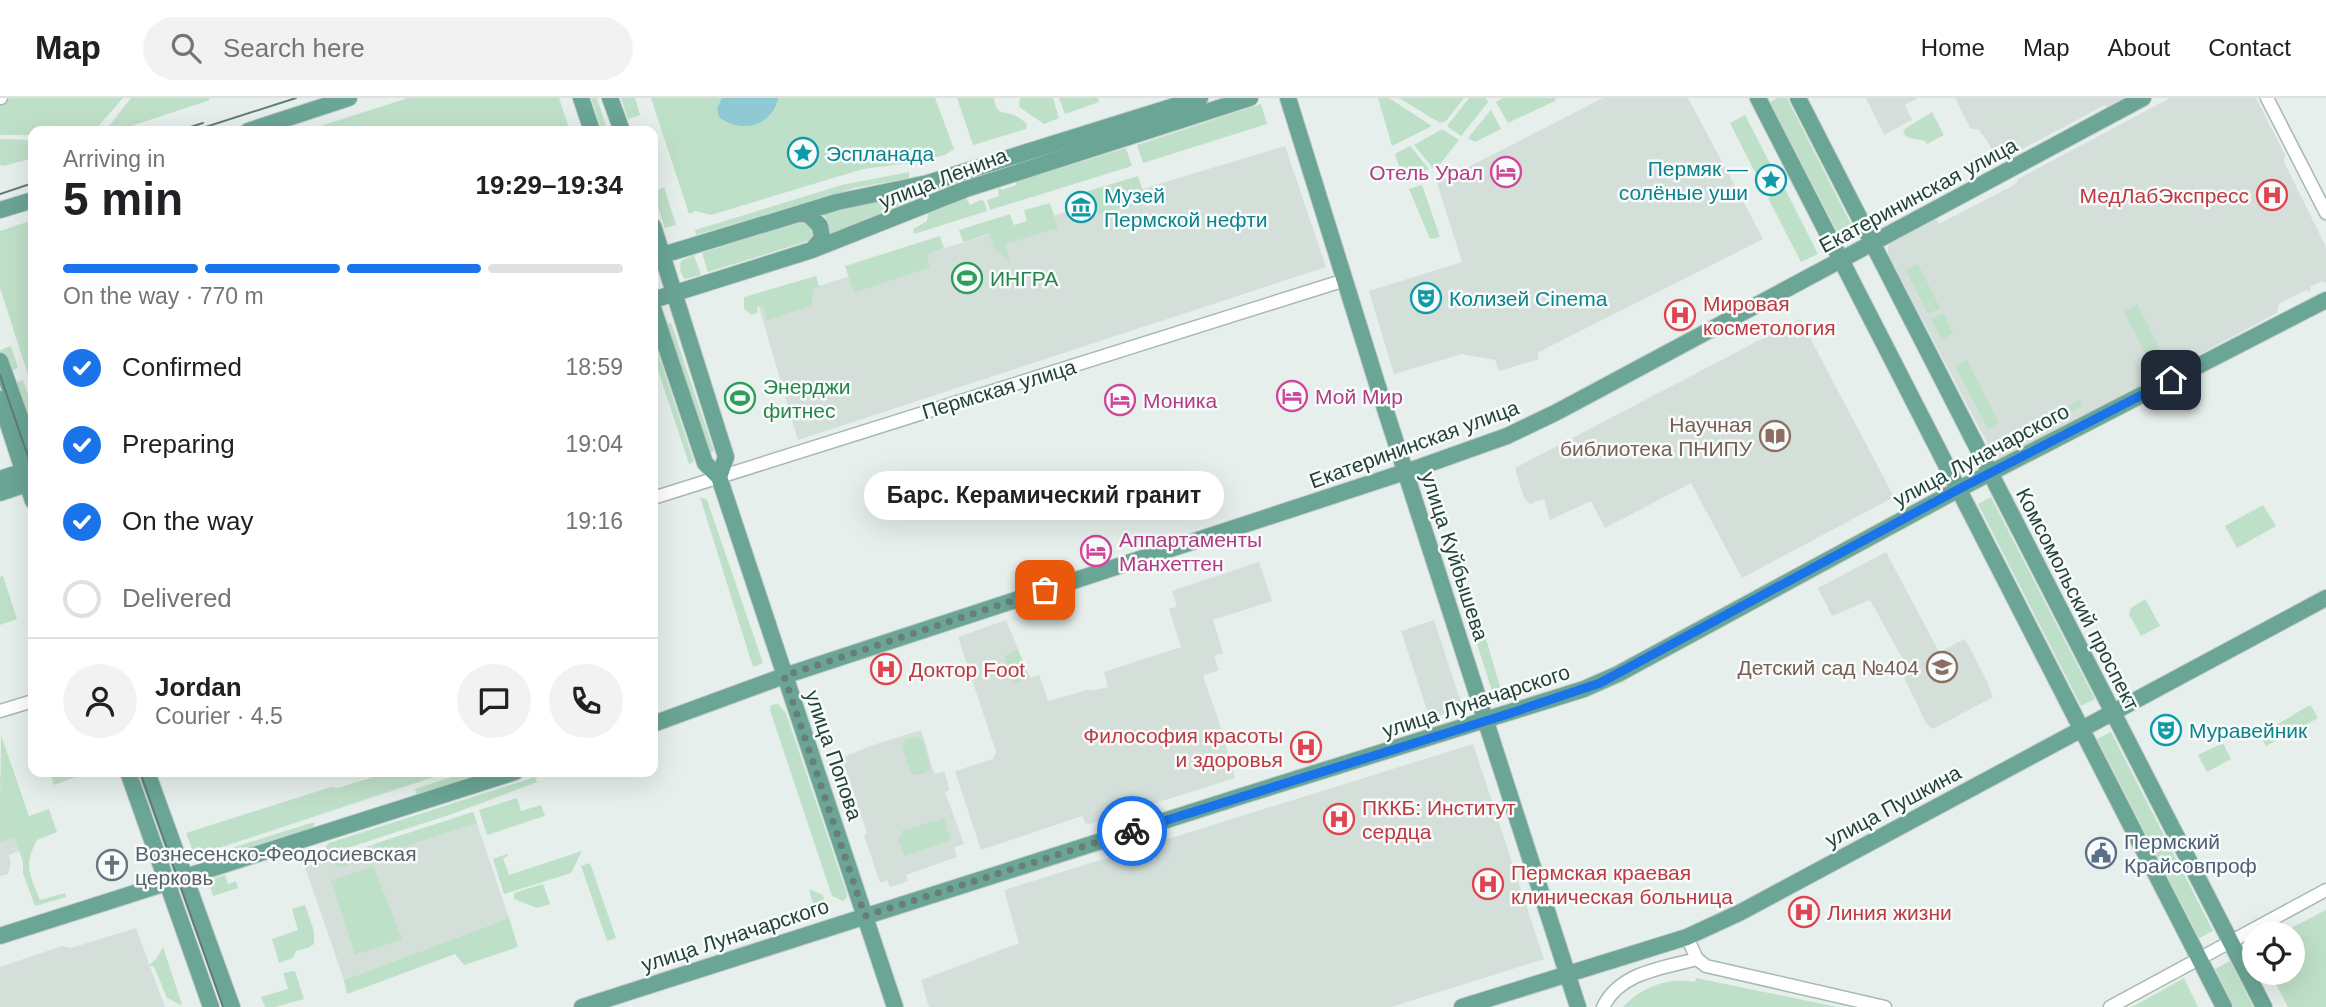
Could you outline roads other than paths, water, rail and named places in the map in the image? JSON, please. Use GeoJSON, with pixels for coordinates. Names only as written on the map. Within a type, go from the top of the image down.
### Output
{"type":"FeatureCollection","features":[{"type":"Feature","properties":{"kind":"main road"},"geometry":{"type":"LineString","coordinates":[[263,126],[349,98]]}},
{"type":"Feature","properties":{"kind":"main road"},"geometry":{"type":"LineString","coordinates":[[581,98],[590,126]]}},
{"type":"Feature","properties":{"kind":"main road"},"geometry":{"type":"LineString","coordinates":[[610,98],[620,126]]}},
{"type":"Feature","properties":{"kind":"main road","name":"улица Ленина"},"geometry":{"type":"LineString","coordinates":[[658,257],[849,199],[928,183],[1200,98]]}},
{"type":"Feature","properties":{"kind":"main road","name":"улица Ленина"},"geometry":{"type":"LineString","coordinates":[[658,298],[812,250],[966,189],[1250,98]]}},
{"type":"Feature","properties":{"kind":"main road","name":"улица Куйбышева"},"geometry":{"type":"LineString","coordinates":[[1286,98],[1578,1007]]}},
{"type":"Feature","properties":{"kind":"main road"},"geometry":{"type":"LineString","coordinates":[[1758,98],[2224,1007]]}},
{"type":"Feature","properties":{"kind":"main road","name":"Комсомольский проспект"},"geometry":{"type":"LineString","coordinates":[[1798,98],[2264,1007]]}},
{"type":"Feature","properties":{"kind":"main road","name":"Екатерининская улица"},"geometry":{"type":"LineString","coordinates":[[658,722],[784,676],[1405,472],[1520,430],[2143,98]]}},
{"type":"Feature","properties":{"kind":"main road"},"geometry":{"type":"LineString","coordinates":[[0,210],[28,202]]}},
{"type":"Feature","properties":{"kind":"main road"},"geometry":{"type":"LineString","coordinates":[[797,214],[808,214],[820,226],[822,238],[812,250]]}},
{"type":"Feature","properties":{"kind":"main road","name":"улица Попова"},"geometry":{"type":"LineString","coordinates":[[658,259],[673,293],[726,457],[719,477]]}},
{"type":"Feature","properties":{"kind":"main road","name":"улица Луначарского"},"geometry":{"type":"LineString","coordinates":[[582,1007],[1584,690],[1959,489],[2326,300]]}},
{"type":"Feature","properties":{"kind":"main road","name":"улица Попова"},"geometry":{"type":"LineString","coordinates":[[658,323],[705,463],[719,477],[895,1007]]}},
{"type":"Feature","properties":{"kind":"main road"},"geometry":{"type":"LineString","coordinates":[[0,361],[28,439]]}},
{"type":"Feature","properties":{"kind":"main road"},"geometry":{"type":"LineString","coordinates":[[0,399],[28,473]]}},
{"type":"Feature","properties":{"kind":"main road"},"geometry":{"type":"LineString","coordinates":[[0,480],[28,476]]}},
{"type":"Feature","properties":{"kind":"main road"},"geometry":{"type":"LineString","coordinates":[[0,493],[28,477]]}},
{"type":"Feature","properties":{"kind":"main road","name":"улица Пушкина"},"geometry":{"type":"LineString","coordinates":[[1462,1007],[1687,937],[1741,912],[2326,598]]}},
{"type":"Feature","properties":{"kind":"main road"},"geometry":{"type":"LineString","coordinates":[[130,777],[211,1007]]}},
{"type":"Feature","properties":{"kind":"main road"},"geometry":{"type":"LineString","coordinates":[[149,777],[232,1007]]}},
{"type":"Feature","properties":{"kind":"main road"},"geometry":{"type":"LineString","coordinates":[[0,936],[500,777]]}},
{"type":"Feature","properties":{"kind":"street"},"geometry":{"type":"LineString","coordinates":[[2267,98],[2326,213]]}},
{"type":"Feature","properties":{"kind":"street","name":"Пермская улица"},"geometry":{"type":"LineString","coordinates":[[658,496],[1345,280]]}},
{"type":"Feature","properties":{"kind":"street"},"geometry":{"type":"LineString","coordinates":[[0,711],[28,703]]}},
{"type":"Feature","properties":{"kind":"street"},"geometry":{"type":"LineString","coordinates":[[2110,1007],[2326,890]]}},
{"type":"Feature","properties":{"kind":"street"},"geometry":{"type":"LineString","coordinates":[[1687,937],[1697,959],[1706,966],[1885,1007]]}},
{"type":"Feature","properties":{"kind":"street"},"geometry":{"type":"LineString","coordinates":[[1603,1007],[1616,989],[1631,979],[1653,970],[1697,959]]}},
{"type":"Feature","properties":{"kind":"water"},"geometry":{"type":"Polygon","coordinates":[[[722,98],[778,98],[769,116],[754,125],[745,126],[727,122],[719,117],[717,108],[722,98]]]}},
{"type":"Feature","properties":{"kind":"tram line"},"geometry":{"type":"LineString","coordinates":[[209,126],[296,98]]}},
{"type":"Feature","properties":{"kind":"tram line"},"geometry":{"type":"LineString","coordinates":[[194,126],[203,123]]}},
{"type":"Feature","properties":{"kind":"tram line"},"geometry":{"type":"LineString","coordinates":[[0,194],[28,185]]}},
{"type":"Feature","properties":{"kind":"tram line"},"geometry":{"type":"LineString","coordinates":[[0,375],[28,456]]}},
{"type":"Feature","properties":{"kind":"tram line"},"geometry":{"type":"LineString","coordinates":[[142,777],[223,1007]]}},
{"type":"Feature","properties":{"kind":"place","name":"Эспланада"},"geometry":{"type":"Point","coordinates":[803,153]}},
{"type":"Feature","properties":{"kind":"place","name":"Отель Урал"},"geometry":{"type":"Point","coordinates":[1506,172]}},
{"type":"Feature","properties":{"kind":"place","name":"Пермяк — солёные уши"},"geometry":{"type":"Point","coordinates":[1771,180]}},
{"type":"Feature","properties":{"kind":"place","name":"МедЛабЭкспресс"},"geometry":{"type":"Point","coordinates":[2272,195]}},
{"type":"Feature","properties":{"kind":"place","name":"Музей Пермской нефти"},"geometry":{"type":"Point","coordinates":[1081,207]}},
{"type":"Feature","properties":{"kind":"place","name":"ИНГРА"},"geometry":{"type":"Point","coordinates":[967,278]}},
{"type":"Feature","properties":{"kind":"place","name":"Колизей Cinema"},"geometry":{"type":"Point","coordinates":[1426,298]}},
{"type":"Feature","properties":{"kind":"place","name":"Мировая косметология"},"geometry":{"type":"Point","coordinates":[1680,315]}},
{"type":"Feature","properties":{"kind":"place","name":"Мой Мир"},"geometry":{"type":"Point","coordinates":[1292,396]}},
{"type":"Feature","properties":{"kind":"place","name":"Энерджи фитнес"},"geometry":{"type":"Point","coordinates":[740,398]}},
{"type":"Feature","properties":{"kind":"place","name":"Моника"},"geometry":{"type":"Point","coordinates":[1120,400]}},
{"type":"Feature","properties":{"kind":"place","name":"Научная библиотека ПНИПУ"},"geometry":{"type":"Point","coordinates":[1775,436]}},
{"type":"Feature","properties":{"kind":"place","name":"Аппартаменты Манхеттен"},"geometry":{"type":"Point","coordinates":[1096,551]}},
{"type":"Feature","properties":{"kind":"place","name":"Барс. Керамический гранит"},"geometry":{"type":"Point","coordinates":[1045,590]}},
{"type":"Feature","properties":{"kind":"place","name":"Детский сад №404"},"geometry":{"type":"Point","coordinates":[1942,667]}},
{"type":"Feature","properties":{"kind":"place","name":"Доктор Foot"},"geometry":{"type":"Point","coordinates":[886,669]}},
{"type":"Feature","properties":{"kind":"place","name":"Муравейник"},"geometry":{"type":"Point","coordinates":[2166,730]}},
{"type":"Feature","properties":{"kind":"place","name":"Философия красоты и здоровья"},"geometry":{"type":"Point","coordinates":[1306,747]}},
{"type":"Feature","properties":{"kind":"place","name":"ПККБ: Институт сердца"},"geometry":{"type":"Point","coordinates":[1339,819]}},
{"type":"Feature","properties":{"kind":"place","name":"Пермский Крайсовпроф"},"geometry":{"type":"Point","coordinates":[2101,853]}},
{"type":"Feature","properties":{"kind":"place","name":"Вознесенско-Феодосиевская церковь"},"geometry":{"type":"Point","coordinates":[112,865]}},
{"type":"Feature","properties":{"kind":"place","name":"Пермская краевая клиническая больница"},"geometry":{"type":"Point","coordinates":[1488,884]}},
{"type":"Feature","properties":{"kind":"place","name":"Линия жизни"},"geometry":{"type":"Point","coordinates":[1804,912]}}]}
